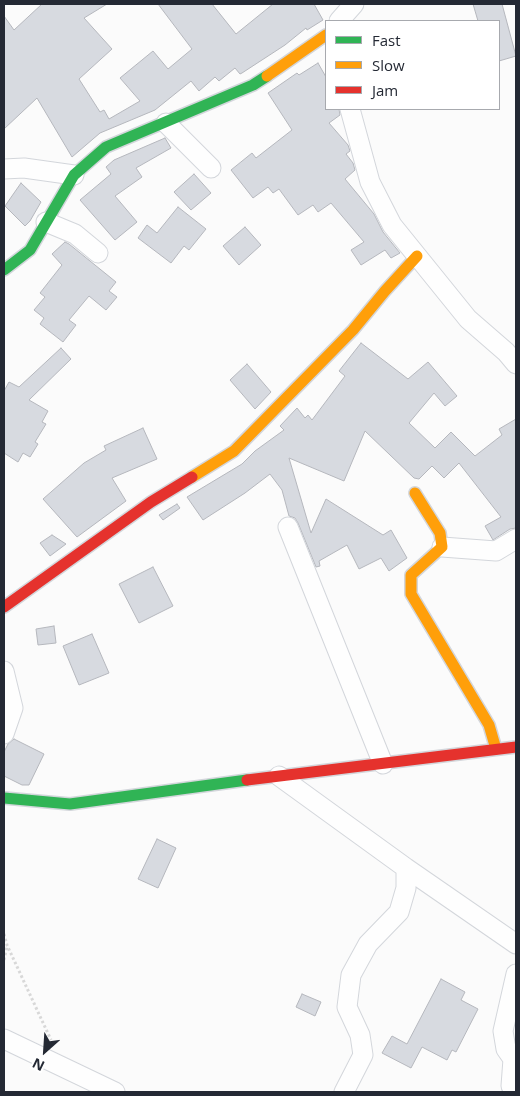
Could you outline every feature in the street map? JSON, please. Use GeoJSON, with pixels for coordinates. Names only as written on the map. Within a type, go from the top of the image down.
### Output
{"type":"FeatureCollection","features":[{"type":"Feature","properties":{"kind":"street"},"geometry":{"type":"LineString","coordinates":[[340,20],[354,4]]}},
{"type":"Feature","properties":{"kind":"street"},"geometry":{"type":"LineString","coordinates":[[4,270],[30,250],[74,175],[106,147],[253,85],[325,39]]}},
{"type":"Feature","properties":{"kind":"street"},"geometry":{"type":"LineString","coordinates":[[350,110],[370,182],[392,225],[468,319],[506,352],[516,364]]}},
{"type":"Feature","properties":{"kind":"street"},"geometry":{"type":"LineString","coordinates":[[166,122],[210,168]]}},
{"type":"Feature","properties":{"kind":"street"},"geometry":{"type":"LineString","coordinates":[[4,169],[24,168],[74,175]]}},
{"type":"Feature","properties":{"kind":"street"},"geometry":{"type":"LineString","coordinates":[[46,222],[75,234],[98,253]]}},
{"type":"Feature","properties":{"kind":"street"},"geometry":{"type":"LineString","coordinates":[[4,607],[151,502],[234,451],[353,330],[417,256]]}},
{"type":"Feature","properties":{"kind":"street"},"geometry":{"type":"LineString","coordinates":[[415,493],[440,534],[442,547]]}},
{"type":"Feature","properties":{"kind":"street"},"geometry":{"type":"LineString","coordinates":[[288,527],[383,764]]}},
{"type":"Feature","properties":{"kind":"street"},"geometry":{"type":"LineString","coordinates":[[496,749],[489,725],[411,594],[411,575],[442,547],[496,551],[516,539]]}},
{"type":"Feature","properties":{"kind":"street"},"geometry":{"type":"LineString","coordinates":[[4,671],[13,708],[4,734]]}},
{"type":"Feature","properties":{"kind":"street"},"geometry":{"type":"LineString","coordinates":[[4,798],[70,804],[516,747]]}},
{"type":"Feature","properties":{"kind":"street"},"geometry":{"type":"LineString","coordinates":[[279,776],[406,868],[516,944]]}},
{"type":"Feature","properties":{"kind":"street"},"geometry":{"type":"LineString","coordinates":[[344,1092],[363,1055],[360,1035],[347,1007],[351,975],[368,944],[399,912],[406,888],[406,868]]}},
{"type":"Feature","properties":{"kind":"street"},"geometry":{"type":"LineString","coordinates":[[512,1086],[515,1056],[506,1049],[503,1031],[516,974]]}},
{"type":"Feature","properties":{"kind":"street"},"geometry":{"type":"LineString","coordinates":[[4,1039],[115,1092]]}},
{"type":"Feature","properties":{"kind":"path"},"geometry":{"type":"LineString","coordinates":[[4,934],[7,945],[51,1040],[59,1065]]}},
{"type":"Feature","properties":{"kind":"path"},"geometry":{"type":"LineString","coordinates":[[4,960],[7,945]]}},
{"type":"Feature","properties":{"kind":"building"},"geometry":{"type":"Polygon","coordinates":[[[42,4],[107,4],[84,18],[112,49],[79,79],[100,112],[104,110],[109,119],[140,101],[120,78],[153,51],[168,69],[192,49],[158,4],[212,4],[236,34],[273,4],[314,4],[323,20],[307,30],[306,28],[285,45],[240,74],[235,68],[219,81],[215,77],[199,91],[191,81],[155,110],[100,133],[72,157],[37,98],[4,129],[4,16],[14,30],[42,4]]]}},
{"type":"Feature","properties":{"kind":"building"},"geometry":{"type":"Polygon","coordinates":[[[473,4],[502,4],[516,56],[500,61],[500,20],[478,20],[473,4]]]}},
{"type":"Feature","properties":{"kind":"building"},"geometry":{"type":"Polygon","coordinates":[[[318,63],[325,75],[325,110],[339,110],[340,115],[329,123],[348,145],[350,151],[346,154],[353,163],[355,170],[345,179],[374,214],[383,232],[400,253],[391,258],[385,250],[361,265],[351,250],[364,242],[331,203],[318,212],[313,205],[298,215],[279,189],[273,193],[268,187],[253,198],[231,170],[252,153],[256,158],[292,130],[268,93],[297,73],[299,75],[318,63]]]}},
{"type":"Feature","properties":{"kind":"building"},"geometry":{"type":"Polygon","coordinates":[[[165,138],[171,148],[136,168],[142,177],[115,196],[137,222],[115,240],[80,200],[111,174],[106,167],[114,160],[165,138]]]}},
{"type":"Feature","properties":{"kind":"building"},"geometry":{"type":"Polygon","coordinates":[[[194,174],[211,193],[191,210],[174,192],[194,174]]]}},
{"type":"Feature","properties":{"kind":"building"},"geometry":{"type":"Polygon","coordinates":[[[21,183],[41,202],[25,226],[5,206],[21,183]]]}},
{"type":"Feature","properties":{"kind":"building"},"geometry":{"type":"Polygon","coordinates":[[[178,207],[206,229],[189,250],[184,246],[171,263],[138,238],[147,225],[157,233],[178,207]]]}},
{"type":"Feature","properties":{"kind":"building"},"geometry":{"type":"Polygon","coordinates":[[[245,227],[261,245],[239,265],[223,246],[245,227]]]}},
{"type":"Feature","properties":{"kind":"building"},"geometry":{"type":"Polygon","coordinates":[[[65,242],[116,282],[109,291],[117,297],[106,310],[89,296],[69,320],[76,325],[63,342],[40,324],[44,318],[34,310],[45,297],[40,293],[62,265],[52,254],[65,242]]]}},
{"type":"Feature","properties":{"kind":"building"},"geometry":{"type":"Polygon","coordinates":[[[361,343],[408,379],[428,362],[457,396],[445,406],[434,393],[409,423],[435,448],[451,432],[475,456],[502,435],[499,429],[516,419],[516,528],[510,529],[493,540],[485,526],[501,517],[459,463],[444,478],[432,466],[419,479],[414,478],[365,431],[344,481],[289,458],[311,533],[326,499],[383,535],[391,530],[407,558],[389,571],[381,558],[359,569],[347,545],[319,561],[320,566],[316,567],[298,523],[295,518],[289,516],[282,490],[270,474],[245,493],[203,520],[187,497],[242,464],[255,451],[284,430],[280,426],[297,408],[305,418],[308,415],[312,420],[345,376],[339,371],[361,343]]]}},
{"type":"Feature","properties":{"kind":"building"},"geometry":{"type":"Polygon","coordinates":[[[61,348],[71,359],[29,400],[48,411],[42,422],[46,424],[35,442],[38,444],[30,457],[23,453],[18,462],[4,453],[4,391],[9,382],[19,387],[61,348]]]}},
{"type":"Feature","properties":{"kind":"building"},"geometry":{"type":"Polygon","coordinates":[[[247,364],[271,392],[255,409],[230,380],[247,364]]]}},
{"type":"Feature","properties":{"kind":"building"},"geometry":{"type":"Polygon","coordinates":[[[143,428],[157,459],[112,478],[126,501],[77,537],[43,499],[84,463],[106,450],[104,446],[143,428]]]}},
{"type":"Feature","properties":{"kind":"building"},"geometry":{"type":"Polygon","coordinates":[[[177,504],[180,508],[163,520],[159,515],[177,504]]]}},
{"type":"Feature","properties":{"kind":"building"},"geometry":{"type":"Polygon","coordinates":[[[52,535],[66,544],[50,556],[40,543],[52,535]]]}},
{"type":"Feature","properties":{"kind":"building"},"geometry":{"type":"Polygon","coordinates":[[[153,567],[173,606],[139,623],[119,584],[153,567]]]}},
{"type":"Feature","properties":{"kind":"building"},"geometry":{"type":"Polygon","coordinates":[[[54,626],[56,643],[38,645],[36,629],[54,626]]]}},
{"type":"Feature","properties":{"kind":"building"},"geometry":{"type":"Polygon","coordinates":[[[92,634],[109,673],[79,685],[63,646],[92,634]]]}},
{"type":"Feature","properties":{"kind":"building"},"geometry":{"type":"Polygon","coordinates":[[[14,739],[44,754],[29,785],[22,785],[4,776],[4,752],[8,744],[14,739]]]}},
{"type":"Feature","properties":{"kind":"building"},"geometry":{"type":"Polygon","coordinates":[[[157,839],[176,848],[158,888],[138,879],[157,839]]]}},
{"type":"Feature","properties":{"kind":"building"},"geometry":{"type":"Polygon","coordinates":[[[441,979],[465,992],[461,1000],[478,1009],[456,1052],[452,1050],[447,1060],[422,1047],[411,1068],[382,1053],[392,1036],[407,1044],[441,979]]]}},
{"type":"Feature","properties":{"kind":"building"},"geometry":{"type":"Polygon","coordinates":[[[302,994],[321,1002],[315,1016],[296,1007],[302,994]]]}},
{"type":"Feature","properties":{"kind":"traffic: fast"},"geometry":{"type":"LineString","coordinates":[[4,270],[30,250],[74,175],[106,147],[253,85],[267,76]]}},
{"type":"Feature","properties":{"kind":"traffic: fast"},"geometry":{"type":"LineString","coordinates":[[4,798],[70,804],[247,780]]}},
{"type":"Feature","properties":{"kind":"traffic: slow"},"geometry":{"type":"LineString","coordinates":[[267,76],[325,36]]}},
{"type":"Feature","properties":{"kind":"traffic: slow"},"geometry":{"type":"LineString","coordinates":[[192,477],[234,451],[353,330],[417,256]]}},
{"type":"Feature","properties":{"kind":"traffic: slow"},"geometry":{"type":"LineString","coordinates":[[415,493],[440,533],[442,547],[411,575],[411,594],[489,725],[496,749]]}},
{"type":"Feature","properties":{"kind":"traffic: jam"},"geometry":{"type":"LineString","coordinates":[[4,607],[151,502],[192,477]]}},
{"type":"Feature","properties":{"kind":"traffic: jam"},"geometry":{"type":"LineString","coordinates":[[247,780],[516,747]]}}]}
